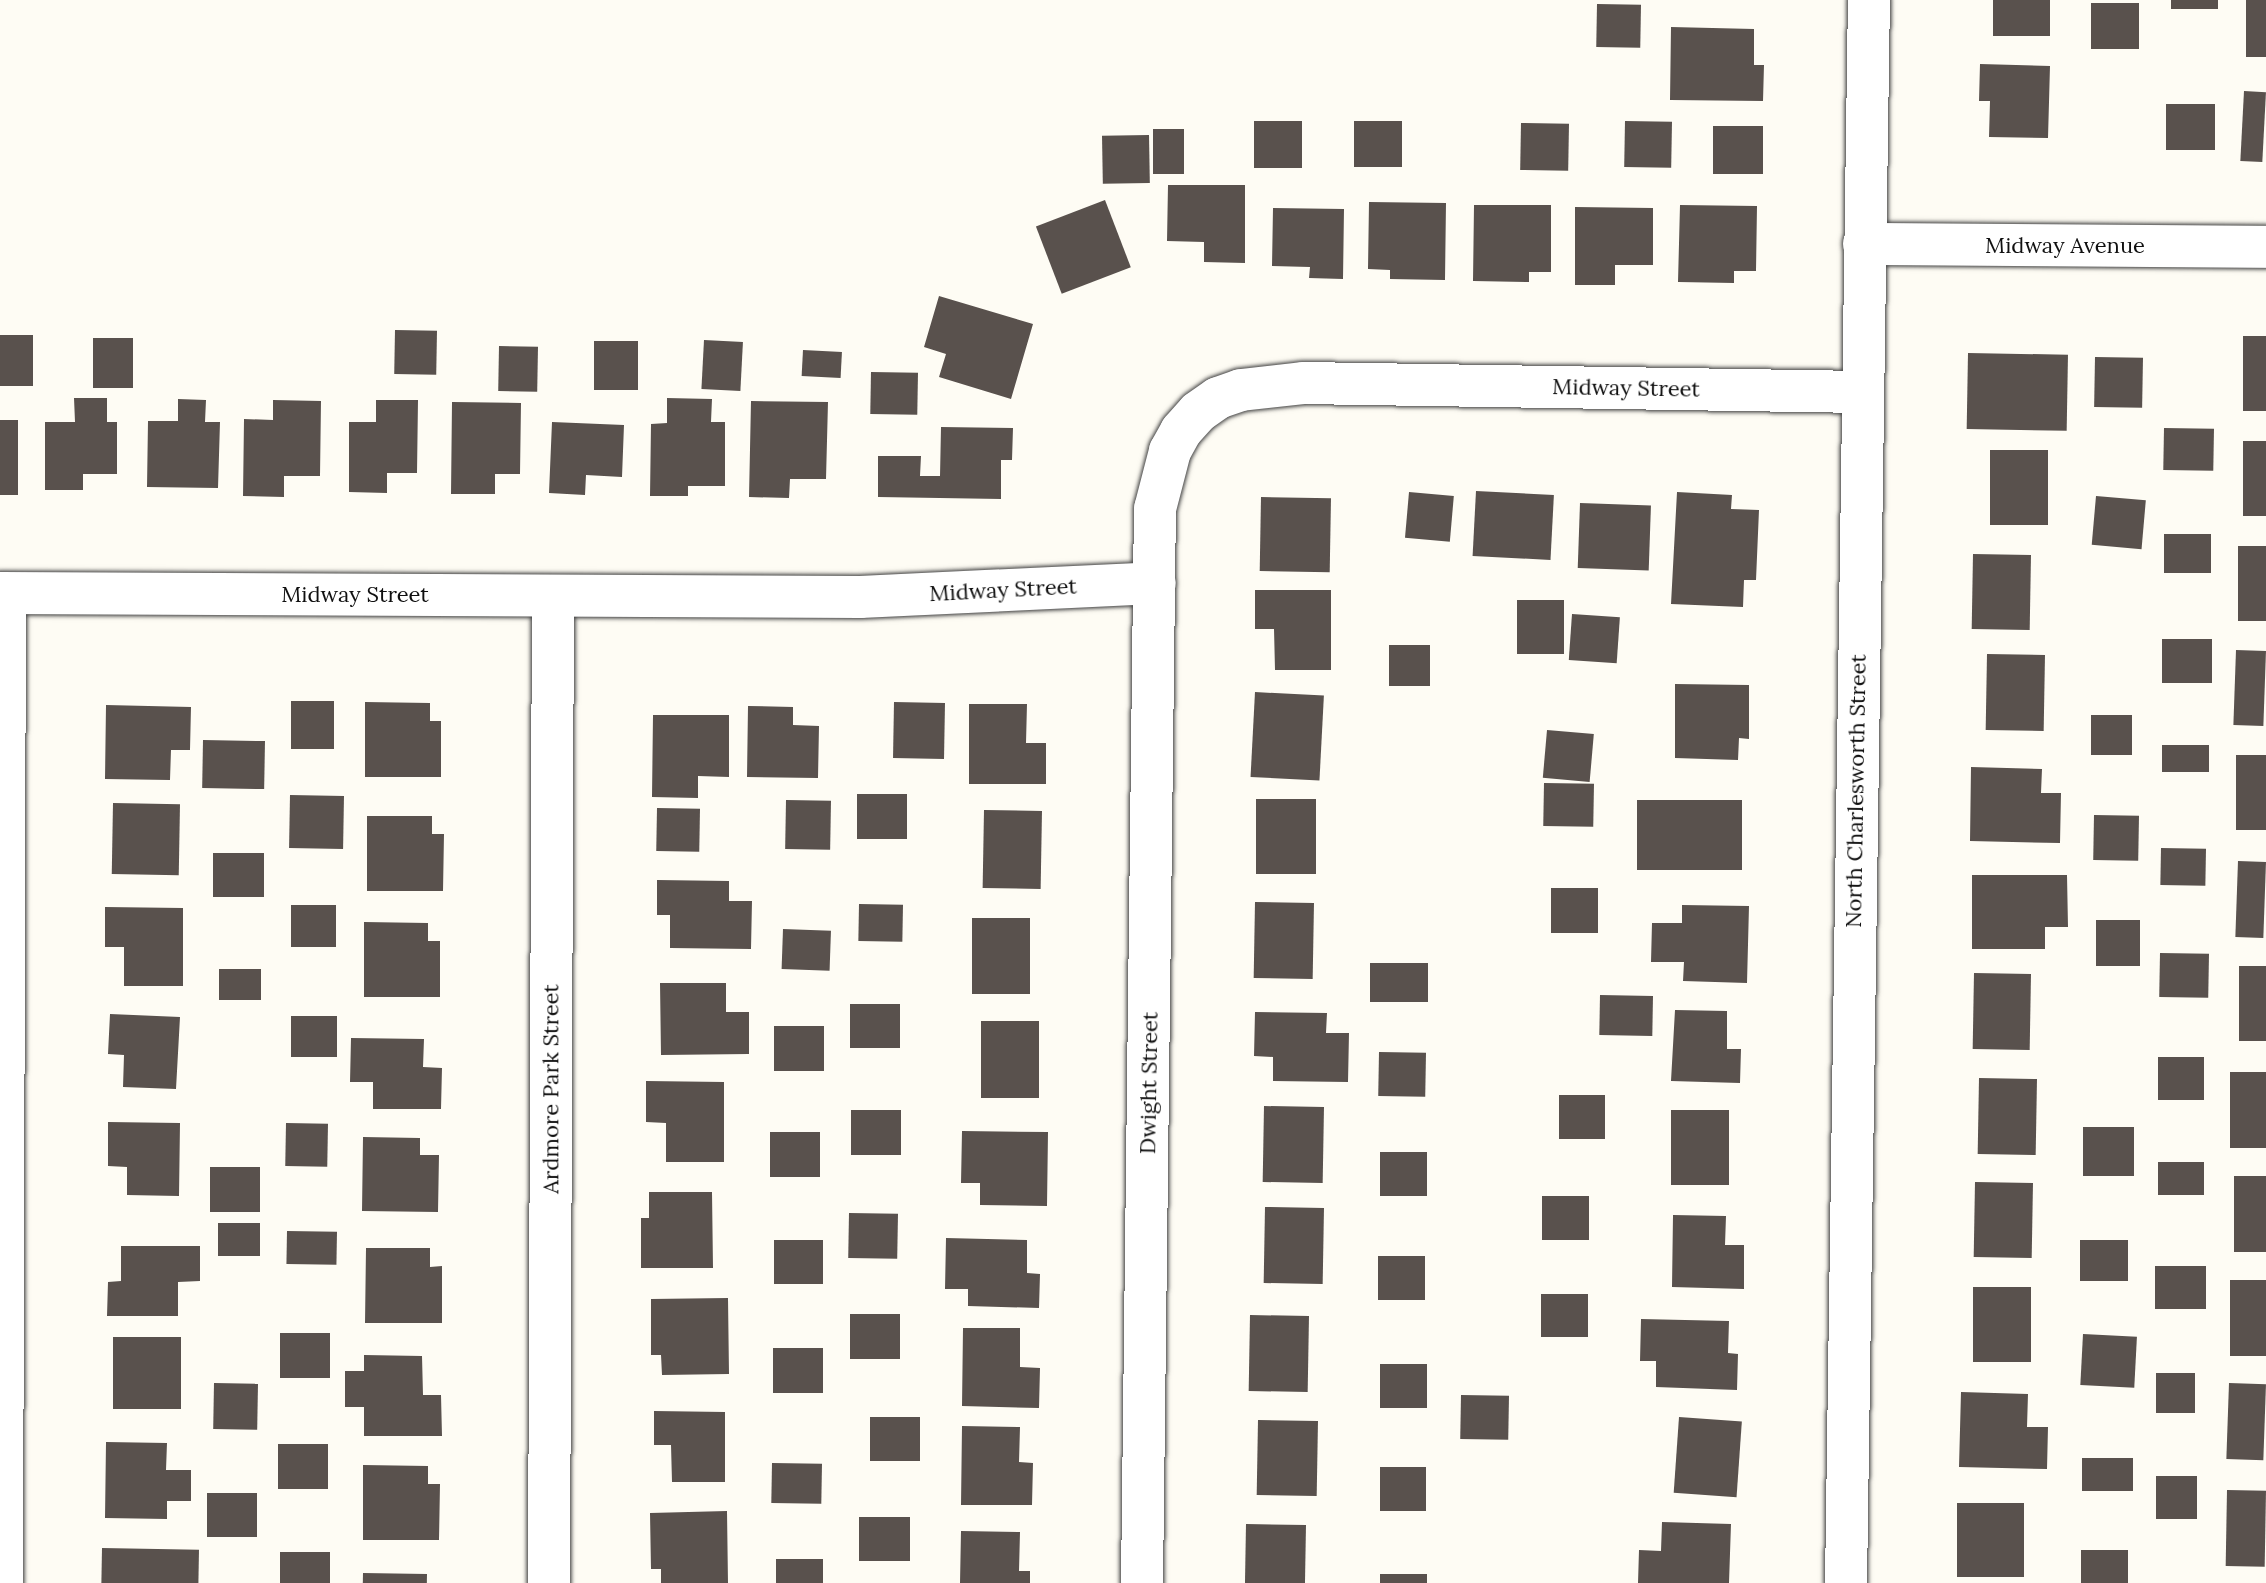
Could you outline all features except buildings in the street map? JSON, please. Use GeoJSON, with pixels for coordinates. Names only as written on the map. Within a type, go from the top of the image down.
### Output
{"type":"FeatureCollection","features":[{"type":"Feature","properties":{"kind":"street","name":"North Charlesworth Street"},"geometry":{"type":"LineString","coordinates":[[1846,1583],[1869,0]]}},
{"type":"Feature","properties":{"kind":"street","name":"Midway Avenue"},"geometry":{"type":"LineString","coordinates":[[1864,244],[2266,247]]}},
{"type":"Feature","properties":{"kind":"street","name":"Midway Street"},"geometry":{"type":"LineString","coordinates":[[2,593],[860,597],[1155,583],[1155,509],[1170,451],[1198,412],[1218,398],[1241,390],[1303,383],[1861,392]]}},
{"type":"Feature","properties":{"kind":"street","name":"Dwight Street"},"geometry":{"type":"LineString","coordinates":[[1142,1583],[1155,583]]}},
{"type":"Feature","properties":{"kind":"street"},"geometry":{"type":"LineString","coordinates":[[2,593],[2,1583]]}},
{"type":"Feature","properties":{"kind":"street","name":"Ardmore Park Street"},"geometry":{"type":"LineString","coordinates":[[549,1583],[553,596]]}}]}
